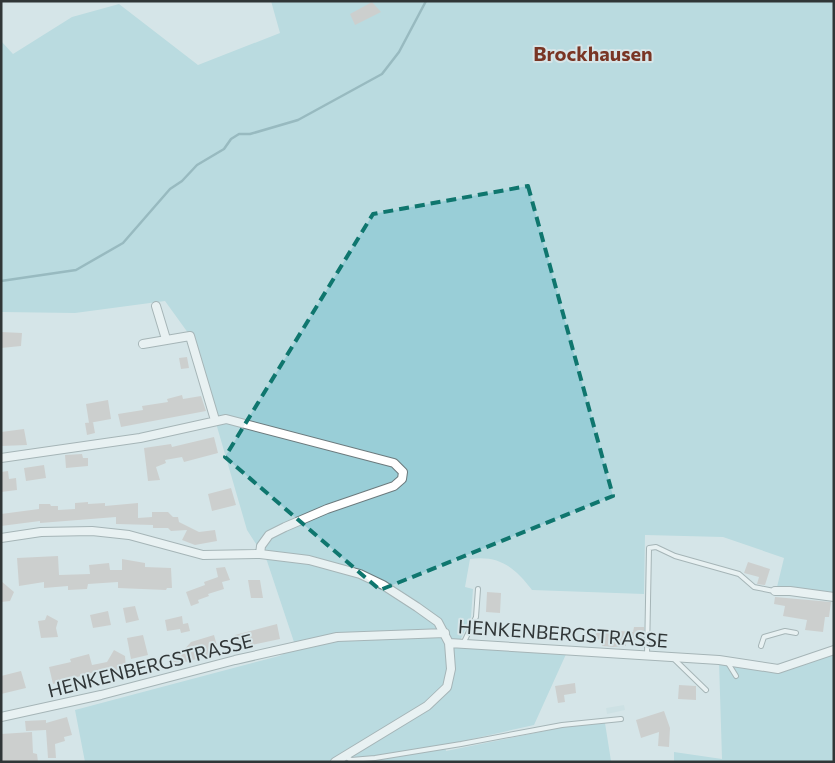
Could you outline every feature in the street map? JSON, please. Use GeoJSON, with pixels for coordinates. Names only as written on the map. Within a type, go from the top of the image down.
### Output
{"type":"FeatureCollection","features":[{"type":"Feature","properties":{"kind":"street"},"geometry":{"type":"LineString","coordinates":[[156,306],[166,339]]}},
{"type":"Feature","properties":{"kind":"street"},"geometry":{"type":"LineString","coordinates":[[143,344],[190,336],[214,420]]}},
{"type":"Feature","properties":{"kind":"street"},"geometry":{"type":"LineString","coordinates":[[1,458],[140,438],[214,420],[226,420],[378,458],[394,463],[403,472],[402,479],[394,486],[327,508],[269,535],[261,546],[260,554]]}},
{"type":"Feature","properties":{"kind":"street"},"geometry":{"type":"LineString","coordinates":[[1,538],[41,532],[92,531],[128,535],[203,555],[260,554],[309,560],[360,574],[383,585],[438,622],[445,633]]}},
{"type":"Feature","properties":{"kind":"street"},"geometry":{"type":"LineString","coordinates":[[775,591],[834,596]]}},
{"type":"Feature","properties":{"kind":"street","name":"HENKENBERGSTRASSE"},"geometry":{"type":"LineString","coordinates":[[1,717],[101,695],[235,660],[337,637],[445,633],[449,642],[463,644],[727,661],[778,669],[834,650]]}},
{"type":"Feature","properties":{"kind":"street"},"geometry":{"type":"LineString","coordinates":[[335,762],[427,706],[441,695],[447,687],[451,670],[449,642]]}},
{"type":"Feature","properties":{"kind":"lane"},"geometry":{"type":"LineString","coordinates":[[647,655],[649,548],[656,547],[675,556],[740,574],[754,587],[775,591]]}},
{"type":"Feature","properties":{"kind":"lane"},"geometry":{"type":"LineString","coordinates":[[463,644],[476,617],[478,589]]}},
{"type":"Feature","properties":{"kind":"lane"},"geometry":{"type":"LineString","coordinates":[[761,646],[764,637],[785,631],[796,633]]}},
{"type":"Feature","properties":{"kind":"lane"},"geometry":{"type":"LineString","coordinates":[[672,657],[706,690]]}},
{"type":"Feature","properties":{"kind":"lane"},"geometry":{"type":"LineString","coordinates":[[727,661],[736,676]]}},
{"type":"Feature","properties":{"kind":"lane"},"geometry":{"type":"LineString","coordinates":[[345,756],[351,760],[375,758],[562,725],[621,719]]}},
{"type":"Feature","properties":{"kind":"highlighted area"},"geometry":{"type":"Polygon","coordinates":[[[528,186],[613,496],[380,590],[225,457],[373,214],[528,186]]]}},
{"type":"Feature","properties":{"kind":"shaded area"},"geometry":{"type":"Polygon","coordinates":[[[271,1],[834,1],[834,595],[777,587],[784,558],[723,537],[645,535],[644,594],[532,590],[513,569],[498,561],[481,558],[470,559],[465,587],[473,589],[471,617],[457,647],[567,652],[534,725],[445,745],[446,751],[564,727],[605,723],[611,761],[649,762],[85,762],[75,710],[279,656],[296,648],[267,561],[247,530],[191,337],[165,301],[75,313],[1,312],[1,41],[13,54],[72,17],[119,4],[198,65],[280,33],[271,1]]]}},
{"type":"Feature","properties":{"kind":"shaded area"},"geometry":{"type":"Polygon","coordinates":[[[834,650],[834,762],[674,762],[674,752],[722,759],[719,661],[768,669],[834,650]]]}},
{"type":"Feature","properties":{"kind":"shaded area"},"geometry":{"type":"Polygon","coordinates":[[[624,705],[625,710],[607,714],[606,708],[624,705]]]}},
{"type":"Feature","properties":{"kind":"building"},"geometry":{"type":"Polygon","coordinates":[[[372,2],[381,12],[355,25],[350,14],[372,2]]]}},
{"type":"Feature","properties":{"kind":"building"},"geometry":{"type":"Polygon","coordinates":[[[1,332],[22,333],[21,346],[1,348],[1,332]]]}},
{"type":"Feature","properties":{"kind":"building"},"geometry":{"type":"Polygon","coordinates":[[[187,357],[189,368],[181,369],[179,358],[187,357]]]}},
{"type":"Feature","properties":{"kind":"building"},"geometry":{"type":"Polygon","coordinates":[[[182,395],[183,399],[201,396],[206,411],[121,427],[118,414],[143,410],[142,406],[168,402],[167,399],[182,395]]]}},
{"type":"Feature","properties":{"kind":"building"},"geometry":{"type":"Polygon","coordinates":[[[108,400],[111,419],[89,423],[86,404],[108,400]]]}},
{"type":"Feature","properties":{"kind":"building"},"geometry":{"type":"Polygon","coordinates":[[[93,422],[95,433],[87,435],[85,423],[93,422]]]}},
{"type":"Feature","properties":{"kind":"building"},"geometry":{"type":"Polygon","coordinates":[[[24,429],[27,445],[1,446],[1,432],[24,429]]]}},
{"type":"Feature","properties":{"kind":"building"},"geometry":{"type":"Polygon","coordinates":[[[214,437],[218,453],[184,462],[182,457],[165,460],[166,463],[156,467],[160,480],[148,481],[144,448],[171,444],[172,447],[214,437]]]}},
{"type":"Feature","properties":{"kind":"building"},"geometry":{"type":"Polygon","coordinates":[[[82,454],[83,458],[88,458],[88,466],[66,468],[65,455],[82,454]]]}},
{"type":"Feature","properties":{"kind":"building"},"geometry":{"type":"Polygon","coordinates":[[[44,465],[46,478],[26,481],[24,468],[44,465]]]}},
{"type":"Feature","properties":{"kind":"building"},"geometry":{"type":"Polygon","coordinates":[[[8,471],[9,479],[16,478],[17,490],[1,492],[1,472],[8,471]]]}},
{"type":"Feature","properties":{"kind":"building"},"geometry":{"type":"Polygon","coordinates":[[[231,488],[236,505],[212,511],[208,494],[231,488]]]}},
{"type":"Feature","properties":{"kind":"building"},"geometry":{"type":"Polygon","coordinates":[[[88,502],[88,504],[105,503],[105,506],[138,503],[138,518],[152,517],[152,512],[168,512],[173,517],[178,517],[179,522],[199,532],[215,530],[217,541],[195,545],[182,540],[187,530],[171,531],[168,528],[153,528],[153,525],[116,524],[116,517],[40,523],[40,521],[1,526],[1,514],[39,509],[39,504],[58,506],[58,510],[75,509],[75,503],[88,502]]]}},
{"type":"Feature","properties":{"kind":"building"},"geometry":{"type":"Polygon","coordinates":[[[58,556],[59,575],[90,574],[89,565],[109,563],[110,570],[122,570],[122,559],[145,563],[145,567],[171,568],[172,588],[167,588],[166,590],[118,588],[118,582],[88,584],[87,589],[68,590],[68,586],[44,588],[44,582],[19,586],[17,558],[58,556]]]}},
{"type":"Feature","properties":{"kind":"building"},"geometry":{"type":"Polygon","coordinates":[[[748,562],[770,569],[765,585],[757,584],[759,577],[744,573],[748,562]]]}},
{"type":"Feature","properties":{"kind":"building"},"geometry":{"type":"Polygon","coordinates":[[[225,567],[230,580],[222,582],[224,589],[208,594],[209,596],[198,600],[199,603],[191,606],[186,592],[205,585],[204,582],[218,577],[216,568],[225,567]]]}},
{"type":"Feature","properties":{"kind":"building"},"geometry":{"type":"Polygon","coordinates":[[[248,580],[260,580],[263,598],[251,598],[248,580]]]}},
{"type":"Feature","properties":{"kind":"building"},"geometry":{"type":"Polygon","coordinates":[[[1,581],[14,592],[10,601],[1,602],[1,581]]]}},
{"type":"Feature","properties":{"kind":"building"},"geometry":{"type":"Polygon","coordinates":[[[487,592],[501,593],[500,613],[486,612],[487,592]]]}},
{"type":"Feature","properties":{"kind":"building"},"geometry":{"type":"Polygon","coordinates":[[[775,597],[831,602],[829,617],[825,617],[823,632],[805,630],[807,620],[783,616],[785,606],[774,604],[775,597]]]}},
{"type":"Feature","properties":{"kind":"building"},"geometry":{"type":"Polygon","coordinates":[[[135,606],[139,620],[126,623],[123,608],[135,606]]]}},
{"type":"Feature","properties":{"kind":"building"},"geometry":{"type":"Polygon","coordinates":[[[108,611],[111,625],[93,628],[90,615],[108,611]]]}},
{"type":"Feature","properties":{"kind":"building"},"geometry":{"type":"Polygon","coordinates":[[[47,615],[58,621],[56,628],[58,637],[41,638],[38,621],[45,620],[47,615]]]}},
{"type":"Feature","properties":{"kind":"building"},"geometry":{"type":"Polygon","coordinates":[[[182,616],[183,624],[188,623],[190,631],[181,633],[180,629],[167,631],[165,620],[182,616]]]}},
{"type":"Feature","properties":{"kind":"building"},"geometry":{"type":"Polygon","coordinates":[[[277,624],[280,639],[243,647],[241,643],[237,644],[235,635],[277,624]]]}},
{"type":"Feature","properties":{"kind":"building"},"geometry":{"type":"Polygon","coordinates":[[[634,627],[644,627],[644,640],[626,640],[626,646],[614,647],[602,646],[603,640],[595,639],[596,629],[633,632],[634,627]]]}},
{"type":"Feature","properties":{"kind":"building"},"geometry":{"type":"Polygon","coordinates":[[[143,635],[148,655],[131,659],[127,638],[143,635]]]}},
{"type":"Feature","properties":{"kind":"building"},"geometry":{"type":"Polygon","coordinates":[[[214,635],[219,653],[174,665],[172,655],[182,652],[191,642],[214,635]]]}},
{"type":"Feature","properties":{"kind":"building"},"geometry":{"type":"Polygon","coordinates":[[[114,650],[125,656],[126,668],[99,675],[98,671],[53,684],[49,667],[71,662],[70,659],[89,654],[92,665],[107,662],[114,650]]]}},
{"type":"Feature","properties":{"kind":"building"},"geometry":{"type":"Polygon","coordinates":[[[21,671],[26,688],[1,694],[1,676],[21,671]]]}},
{"type":"Feature","properties":{"kind":"building"},"geometry":{"type":"Polygon","coordinates":[[[575,683],[576,693],[564,695],[565,702],[558,703],[555,686],[575,683]]]}},
{"type":"Feature","properties":{"kind":"building"},"geometry":{"type":"Polygon","coordinates":[[[679,685],[696,686],[696,700],[678,699],[679,685]]]}},
{"type":"Feature","properties":{"kind":"building"},"geometry":{"type":"Polygon","coordinates":[[[664,711],[670,728],[669,747],[658,746],[659,732],[641,738],[636,720],[664,711]]]}},
{"type":"Feature","properties":{"kind":"building"},"geometry":{"type":"Polygon","coordinates":[[[67,717],[72,735],[64,737],[65,741],[55,744],[56,758],[48,758],[46,730],[26,731],[25,721],[46,720],[46,723],[67,717]]]}},
{"type":"Feature","properties":{"kind":"building"},"geometry":{"type":"Polygon","coordinates":[[[32,732],[33,753],[37,754],[38,762],[1,762],[1,734],[32,732]]]}},
{"type":"Feature","properties":{"kind":"waterway"},"geometry":{"type":"LineString","coordinates":[[1,281],[76,270],[123,243],[170,189],[182,181],[197,165],[224,149],[231,139],[239,134],[250,134],[298,120],[382,74],[399,52],[426,1]]}},
{"type":"Feature","properties":{"kind":"district","name":"Brockhausen"},"geometry":{"type":"Point","coordinates":[593,53]}}]}
